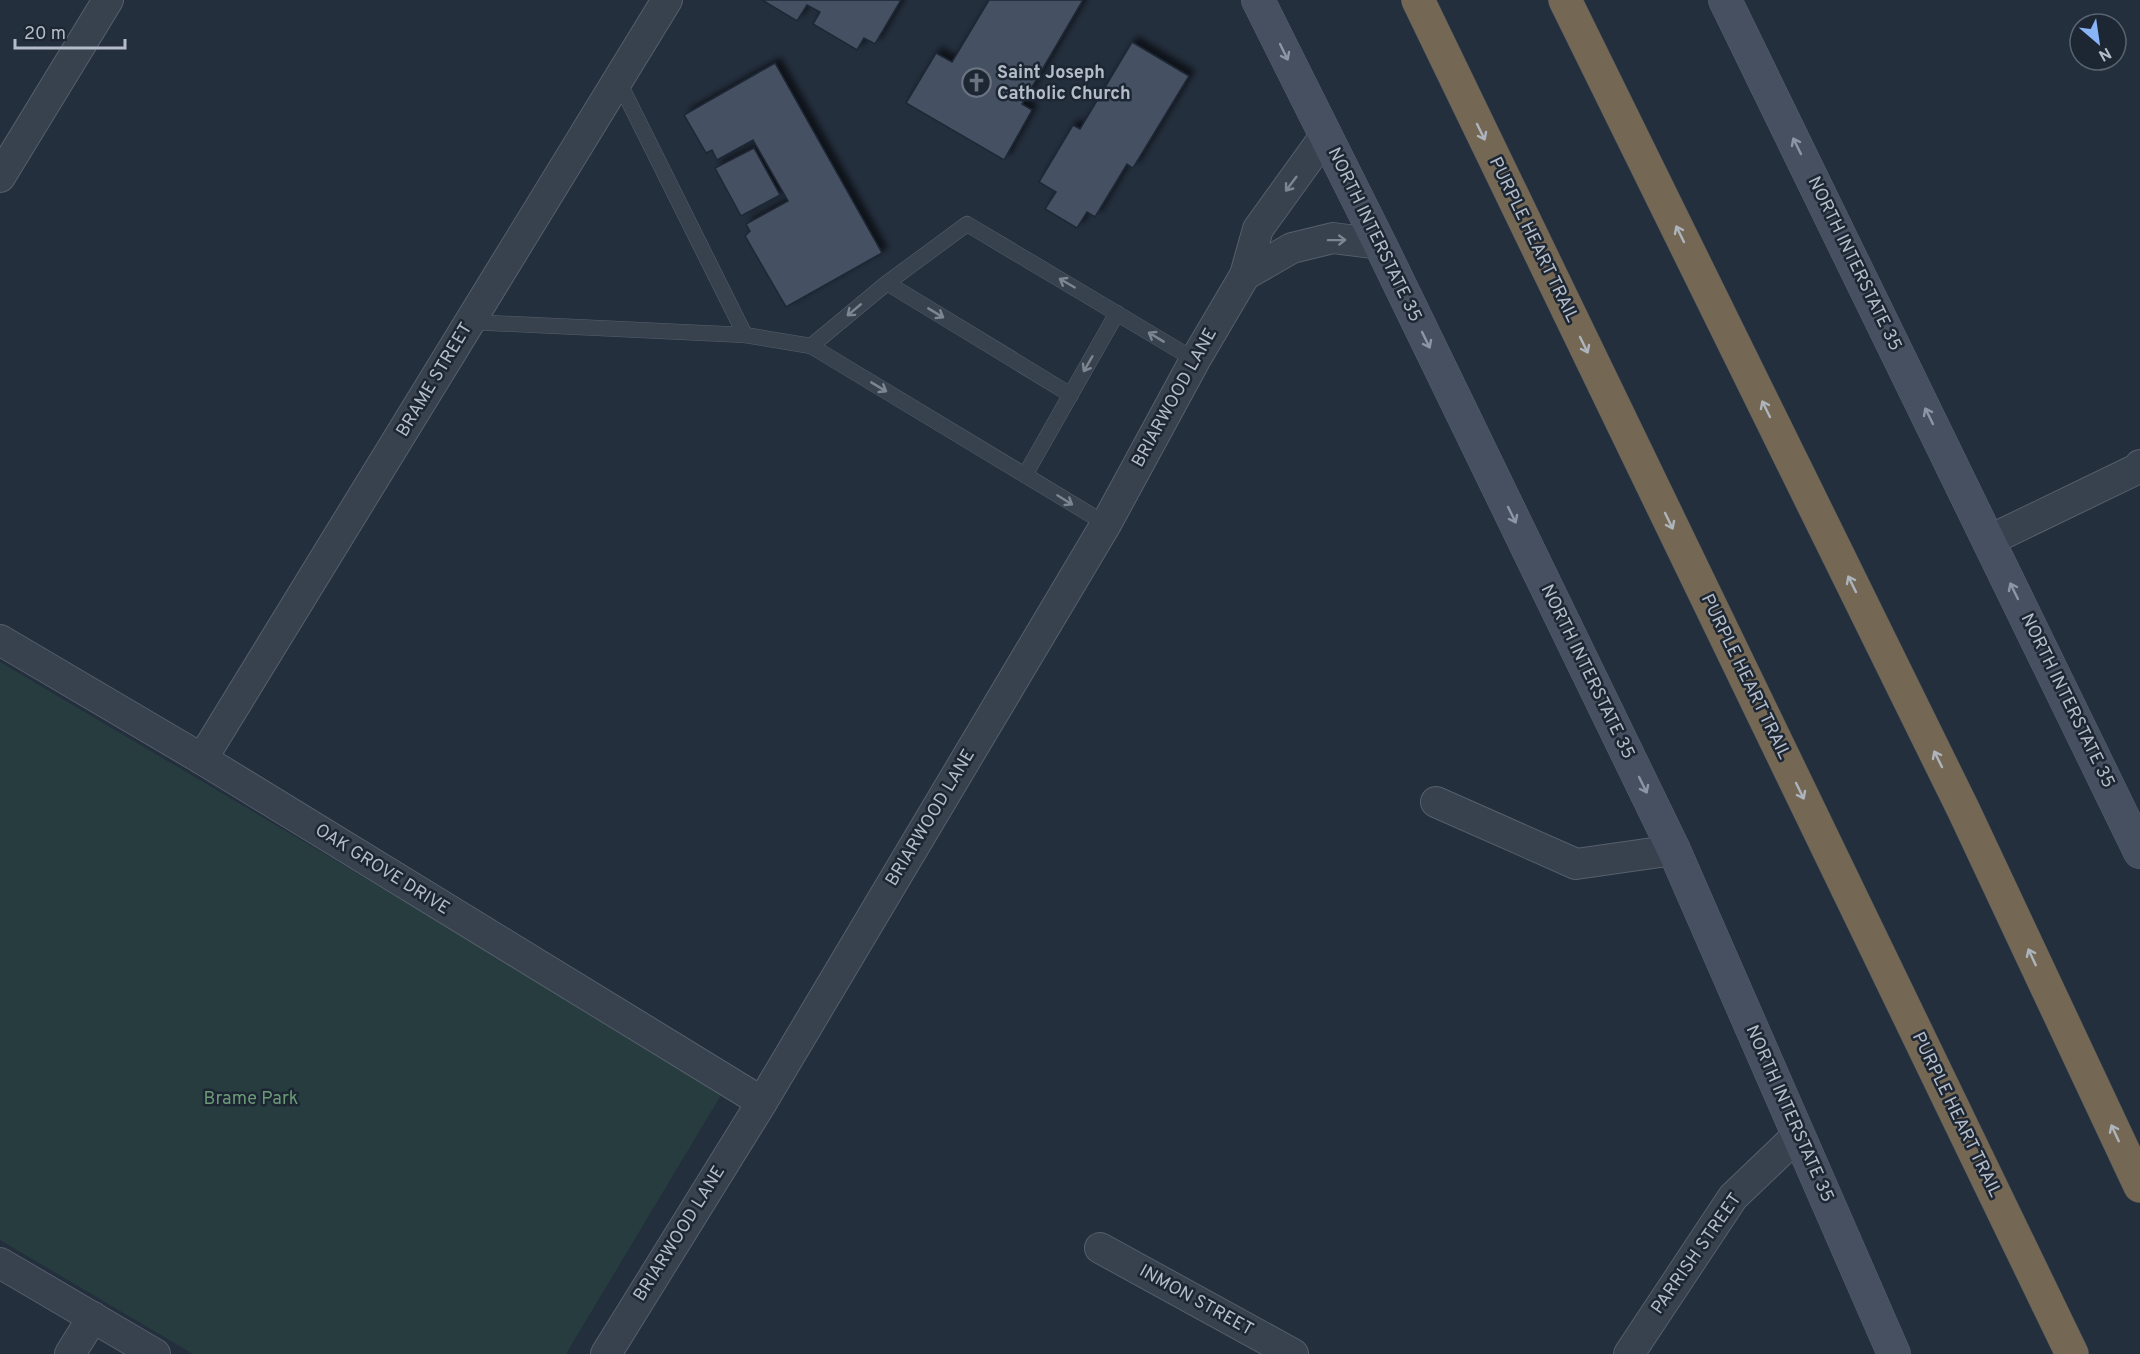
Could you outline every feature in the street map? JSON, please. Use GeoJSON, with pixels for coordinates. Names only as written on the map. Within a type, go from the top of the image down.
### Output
{"type":"FeatureCollection","features":[{"type":"Feature","properties":{"kind":"highway"},"geometry":{"type":"LineString","coordinates":[[1409,0],[1456,79]]}},
{"type":"Feature","properties":{"kind":"highway","name":"PURPLE HEART TRAIL"},"geometry":{"type":"LineString","coordinates":[[1418,0],[2072,1354]]}},
{"type":"Feature","properties":{"kind":"highway"},"geometry":{"type":"LineString","coordinates":[[1570,8],[1964,812],[2140,1186]]}},
{"type":"Feature","properties":{"kind":"main road","name":"NORTH INTERSTATE 35"},"geometry":{"type":"LineString","coordinates":[[1258,0],[1380,244],[1674,850],[1894,1354]]}},
{"type":"Feature","properties":{"kind":"main road","name":"NORTH INTERSTATE 35"},"geometry":{"type":"LineString","coordinates":[[1725,0],[2140,852]]}},
{"type":"Feature","properties":{"kind":"street"},"geometry":{"type":"LineString","coordinates":[[0,177],[108,0]]}},
{"type":"Feature","properties":{"kind":"street","name":"BRAME STREET"},"geometry":{"type":"LineString","coordinates":[[202,759],[668,0]]}},
{"type":"Feature","properties":{"kind":"street","name":"BRIARWOOD LANE"},"geometry":{"type":"LineString","coordinates":[[606,1354],[762,1102],[1106,525],[1195,360],[1245,276],[1258,229],[1325,136]]}},
{"type":"Feature","properties":{"kind":"street","name":"BRIARWOOD LANE"},"geometry":{"type":"LineString","coordinates":[[1245,276],[1292,248],[1333,238],[1380,244]]}},
{"type":"Feature","properties":{"kind":"street"},"geometry":{"type":"LineString","coordinates":[[1990,540],[2139,468]]}},
{"type":"Feature","properties":{"kind":"street","name":"OAK GROVE DRIVE"},"geometry":{"type":"LineString","coordinates":[[0,640],[202,759],[762,1102]]}},
{"type":"Feature","properties":{"kind":"street"},"geometry":{"type":"LineString","coordinates":[[1436,802],[1576,864],[1674,850]]}},
{"type":"Feature","properties":{"kind":"street","name":"PARRISH STREET"},"geometry":{"type":"LineString","coordinates":[[1629,1354],[1733,1197],[1798,1135]]}},
{"type":"Feature","properties":{"kind":"street","name":"INMON STREET"},"geometry":{"type":"LineString","coordinates":[[1100,1248],[1293,1354]]}},
{"type":"Feature","properties":{"kind":"street"},"geometry":{"type":"LineString","coordinates":[[0,1263],[155,1354]]}},
{"type":"Feature","properties":{"kind":"street"},"geometry":{"type":"LineString","coordinates":[[70,1354],[93,1317]]}},
{"type":"Feature","properties":{"kind":"lane"},"geometry":{"type":"LineString","coordinates":[[618,80],[745,335]]}},
{"type":"Feature","properties":{"kind":"lane"},"geometry":{"type":"LineString","coordinates":[[811,346],[886,283],[967,224],[1195,360]]}},
{"type":"Feature","properties":{"kind":"lane"},"geometry":{"type":"LineString","coordinates":[[886,283],[1071,395]]}},
{"type":"Feature","properties":{"kind":"lane"},"geometry":{"type":"LineString","coordinates":[[1025,475],[1117,313]]}},
{"type":"Feature","properties":{"kind":"lane"},"geometry":{"type":"LineString","coordinates":[[470,322],[745,335],[811,346],[1106,525]]}},
{"type":"Feature","properties":{"kind":"green space","name":"Brame Park"},"geometry":{"type":"Polygon","coordinates":[[[0,662],[724,1090],[566,1354],[193,1354],[0,1240],[0,662]]]}},
{"type":"Feature","properties":{"kind":"building"},"geometry":{"type":"Polygon","coordinates":[[[762,0],[901,0],[875,44],[864,38],[857,50],[813,24],[820,12],[807,5],[797,21],[762,0]]]}},
{"type":"Feature","properties":{"kind":"building","name":"Saint Joseph Catholic Church"},"geometry":{"type":"Polygon","coordinates":[[[989,0],[1083,0],[1022,104],[1032,110],[1004,160],[906,103],[936,53],[952,62],[989,0]]]}},
{"type":"Feature","properties":{"kind":"building"},"geometry":{"type":"Polygon","coordinates":[[[1132,42],[1189,76],[1133,168],[1127,164],[1095,217],[1087,212],[1077,228],[1045,209],[1056,192],[1039,182],[1073,125],[1080,129],[1132,42]]]}},
{"type":"Feature","properties":{"kind":"building"},"geometry":{"type":"Polygon","coordinates":[[[775,63],[882,253],[786,307],[745,236],[750,231],[746,224],[788,201],[753,140],[717,160],[712,150],[706,153],[684,115],[775,63]]]}},
{"type":"Feature","properties":{"kind":"building"},"geometry":{"type":"Polygon","coordinates":[[[754,148],[780,195],[741,216],[715,168],[754,148]]]}},
{"type":"Feature","properties":{"kind":"place","name":"Saint Joseph Catholic Church"},"geometry":{"type":"Point","coordinates":[976,83]}}]}
